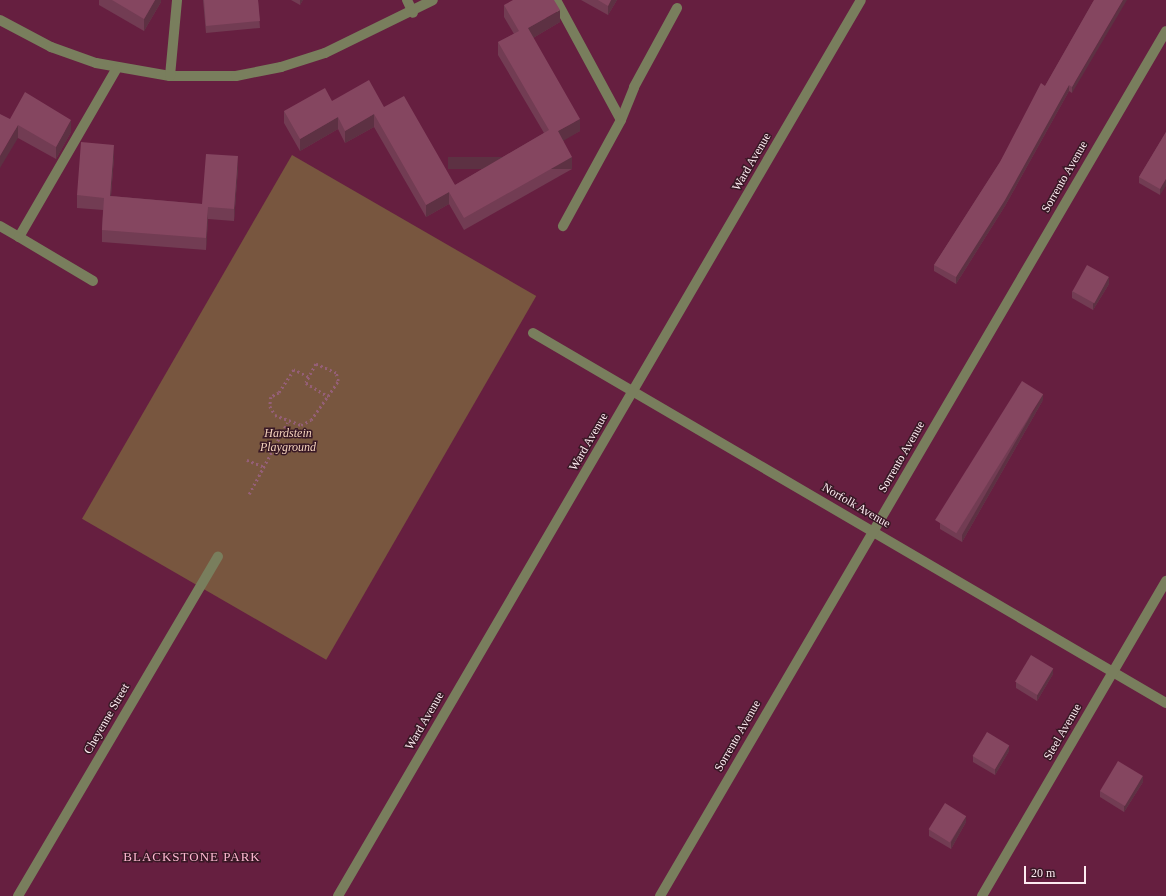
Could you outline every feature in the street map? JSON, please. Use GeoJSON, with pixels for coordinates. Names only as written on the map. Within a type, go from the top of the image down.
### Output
{"type":"FeatureCollection","features":[{"type":"Feature","properties":{"kind":"street"},"geometry":{"type":"LineString","coordinates":[[170,76],[177,0]]}},
{"type":"Feature","properties":{"kind":"street"},"geometry":{"type":"LineString","coordinates":[[407,0],[413,13]]}},
{"type":"Feature","properties":{"kind":"street"},"geometry":{"type":"LineString","coordinates":[[0,20],[51,47],[117,68],[170,76],[236,76],[281,67],[325,53],[413,13],[433,0]]}},
{"type":"Feature","properties":{"kind":"street"},"geometry":{"type":"LineString","coordinates":[[556,0],[621,120]]}},
{"type":"Feature","properties":{"kind":"street","name":"Ward Avenue"},"geometry":{"type":"LineString","coordinates":[[338,896],[861,0]]}},
{"type":"Feature","properties":{"kind":"street"},"geometry":{"type":"LineString","coordinates":[[563,226],[621,120],[634,87],[677,8]]}},
{"type":"Feature","properties":{"kind":"street","name":"Sorrento Avenue"},"geometry":{"type":"LineString","coordinates":[[660,896],[1166,31]]}},
{"type":"Feature","properties":{"kind":"street"},"geometry":{"type":"LineString","coordinates":[[19,237],[117,68]]}},
{"type":"Feature","properties":{"kind":"street"},"geometry":{"type":"LineString","coordinates":[[0,226],[93,281]]}},
{"type":"Feature","properties":{"kind":"street","name":"Norfolk Avenue"},"geometry":{"type":"LineString","coordinates":[[533,332],[1166,703]]}},
{"type":"Feature","properties":{"kind":"street","name":"Cheyenne Street"},"geometry":{"type":"LineString","coordinates":[[18,896],[218,556]]}},
{"type":"Feature","properties":{"kind":"street","name":"Steel Avenue"},"geometry":{"type":"LineString","coordinates":[[982,896],[1166,582]]}},
{"type":"Feature","properties":{"kind":"path"},"geometry":{"type":"LineString","coordinates":[[308,377],[294,370],[279,393],[271,397],[270,406],[288,423],[301,425],[311,420],[328,396],[338,381],[336,373],[316,364],[306,383],[328,396]]}},
{"type":"Feature","properties":{"kind":"path"},"geometry":{"type":"LineString","coordinates":[[249,494],[288,423]]}},
{"type":"Feature","properties":{"kind":"path"},"geometry":{"type":"LineString","coordinates":[[247,460],[264,467]]}},
{"type":"Feature","properties":{"kind":"green space","name":"Hardstein Playground"},"geometry":{"type":"Polygon","coordinates":[[[292,155],[536,296],[326,660],[82,519],[292,155]]]}},
{"type":"Feature","properties":{"kind":"building"},"geometry":{"type":"Polygon","coordinates":[[[112,0],[155,0],[144,19],[112,0]]]}},
{"type":"Feature","properties":{"kind":"building"},"geometry":{"type":"Polygon","coordinates":[[[204,0],[258,0],[260,21],[206,26],[204,0]]]}},
{"type":"Feature","properties":{"kind":"building"},"geometry":{"type":"Polygon","coordinates":[[[513,0],[554,0],[560,10],[528,28],[580,119],[558,131],[572,157],[464,218],[449,192],[426,205],[374,114],[345,131],[338,117],[300,139],[284,111],[325,88],[332,101],[369,80],[384,107],[404,96],[455,185],[549,130],[498,42],[519,31],[504,5],[513,0]]]}},
{"type":"Feature","properties":{"kind":"building"},"geometry":{"type":"Polygon","coordinates":[[[598,0],[611,0],[608,6],[598,0]]]}},
{"type":"Feature","properties":{"kind":"building"},"geometry":{"type":"Polygon","coordinates":[[[1094,0],[1123,0],[1072,87],[1069,85],[1005,200],[956,277],[934,265],[1000,162],[1041,83],[1045,86],[1094,0]]]}},
{"type":"Feature","properties":{"kind":"building"},"geometry":{"type":"Polygon","coordinates":[[[25,92],[71,120],[56,147],[18,125],[0,156],[0,114],[10,119],[25,92]]]}},
{"type":"Feature","properties":{"kind":"building"},"geometry":{"type":"Polygon","coordinates":[[[1166,132],[1166,179],[1160,189],[1139,177],[1166,132]]]}},
{"type":"Feature","properties":{"kind":"building"},"geometry":{"type":"Polygon","coordinates":[[[81,142],[114,145],[110,196],[202,204],[206,154],[238,156],[234,209],[208,207],[206,238],[102,230],[104,198],[77,195],[81,142]]]}},
{"type":"Feature","properties":{"kind":"building"},"geometry":{"type":"Polygon","coordinates":[[[1087,265],[1109,277],[1094,303],[1072,291],[1087,265]]]}},
{"type":"Feature","properties":{"kind":"building"},"geometry":{"type":"Polygon","coordinates":[[[1022,381],[1043,394],[956,533],[935,520],[1022,381]]]}},
{"type":"Feature","properties":{"kind":"building"},"geometry":{"type":"Polygon","coordinates":[[[1031,655],[1053,668],[1037,695],[1015,682],[1031,655]]]}},
{"type":"Feature","properties":{"kind":"building"},"geometry":{"type":"Polygon","coordinates":[[[987,732],[1009,745],[995,769],[973,756],[987,732]]]}},
{"type":"Feature","properties":{"kind":"building"},"geometry":{"type":"Polygon","coordinates":[[[1118,761],[1143,776],[1125,806],[1100,791],[1118,761]]]}},
{"type":"Feature","properties":{"kind":"building"},"geometry":{"type":"Polygon","coordinates":[[[945,803],[966,816],[950,843],[929,829],[945,803]]]}},
{"type":"Feature","properties":{"kind":"district","name":"BLACKSTONE PARK"},"geometry":{"type":"Point","coordinates":[192,857]}}]}
